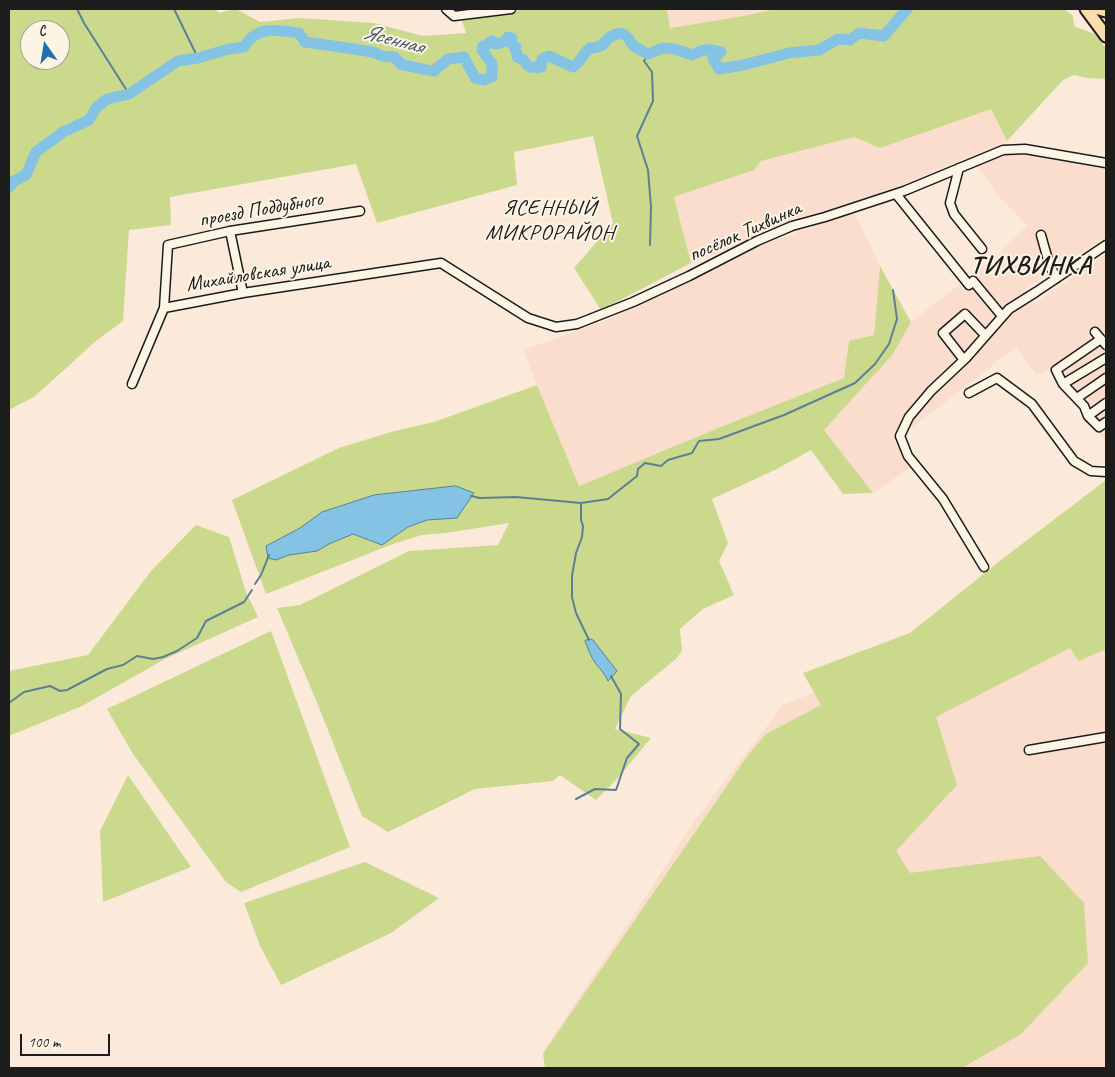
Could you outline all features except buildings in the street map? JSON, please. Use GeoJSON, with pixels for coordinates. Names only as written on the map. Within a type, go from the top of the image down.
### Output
{"type":"FeatureCollection","features":[{"type":"Feature","properties":{"kind":"main road"},"geometry":{"type":"LineString","coordinates":[[1086,9],[1106,36]]}},
{"type":"Feature","properties":{"kind":"main road"},"geometry":{"type":"LineString","coordinates":[[1099,9],[1106,11]]}},
{"type":"Feature","properties":{"kind":"street"},"geometry":{"type":"LineString","coordinates":[[446,9],[454,16],[512,9]]}},
{"type":"Feature","properties":{"kind":"street","name":"посёлок Тихвинка"},"geometry":{"type":"LineString","coordinates":[[441,263],[528,318],[556,327],[577,324],[633,302],[689,276],[756,241],[792,226],[896,194],[1003,150],[1025,149],[1106,162]]}},
{"type":"Feature","properties":{"kind":"street"},"geometry":{"type":"LineString","coordinates":[[960,168],[950,203],[954,214],[982,249]]}},
{"type":"Feature","properties":{"kind":"street"},"geometry":{"type":"LineString","coordinates":[[896,194],[969,285],[973,281],[1002,316]]}},
{"type":"Feature","properties":{"kind":"street","name":"проезд Поддубного"},"geometry":{"type":"LineString","coordinates":[[164,308],[168,245],[230,232],[360,212]]}},
{"type":"Feature","properties":{"kind":"street"},"geometry":{"type":"LineString","coordinates":[[230,232],[242,293]]}},
{"type":"Feature","properties":{"kind":"street"},"geometry":{"type":"LineString","coordinates":[[1041,235],[1050,267],[1057,278]]}},
{"type":"Feature","properties":{"kind":"street"},"geometry":{"type":"LineString","coordinates":[[984,567],[943,499],[908,456],[900,436],[909,417],[931,391],[964,360],[1008,309],[1106,245]]}},
{"type":"Feature","properties":{"kind":"street","name":"Михайловская улица"},"geometry":{"type":"LineString","coordinates":[[132,384],[164,308],[242,293],[441,263]]}},
{"type":"Feature","properties":{"kind":"street"},"geometry":{"type":"LineString","coordinates":[[964,360],[943,334],[965,314],[985,335]]}},
{"type":"Feature","properties":{"kind":"street"},"geometry":{"type":"LineString","coordinates":[[1095,332],[1104,342],[1056,370],[1063,384],[1084,406],[1088,416],[1099,427],[1106,422]]}},
{"type":"Feature","properties":{"kind":"street"},"geometry":{"type":"LineString","coordinates":[[1063,384],[1106,358]]}},
{"type":"Feature","properties":{"kind":"street"},"geometry":{"type":"LineString","coordinates":[[969,393],[997,378],[1032,404],[1074,461],[1091,471],[1106,472]]}},
{"type":"Feature","properties":{"kind":"street"},"geometry":{"type":"LineString","coordinates":[[1077,398],[1106,378]]}},
{"type":"Feature","properties":{"kind":"street"},"geometry":{"type":"LineString","coordinates":[[1088,416],[1106,403]]}},
{"type":"Feature","properties":{"kind":"street"},"geometry":{"type":"LineString","coordinates":[[1029,750],[1106,737]]}},
{"type":"Feature","properties":{"kind":"shaded area"},"geometry":{"type":"Polygon","coordinates":[[[667,9],[776,9],[670,28],[667,9]]]}},
{"type":"Feature","properties":{"kind":"shaded area"},"geometry":{"type":"Polygon","coordinates":[[[991,109],[1007,141],[896,187],[691,263],[674,197],[753,170],[761,161],[854,137],[880,147],[991,109]]]}},
{"type":"Feature","properties":{"kind":"shaded area"},"geometry":{"type":"Polygon","coordinates":[[[1021,149],[1106,167],[1106,237],[1024,290],[1033,304],[1106,254],[1106,442],[1049,369],[1036,375],[1016,347],[904,434],[910,468],[873,493],[824,430],[893,354],[911,322],[996,256],[1027,226],[998,195],[976,164],[1021,149]]]}},
{"type":"Feature","properties":{"kind":"shaded area"},"geometry":{"type":"Polygon","coordinates":[[[854,212],[880,266],[874,335],[849,341],[845,378],[579,486],[523,350],[607,320],[748,250],[854,212]]]}},
{"type":"Feature","properties":{"kind":"shaded area"},"geometry":{"type":"Polygon","coordinates":[[[1106,513],[1106,1068],[544,1068],[545,1048],[696,819],[783,705],[877,667],[1106,513]]]}},
{"type":"Feature","properties":{"kind":"green space"},"geometry":{"type":"Polygon","coordinates":[[[9,9],[215,9],[219,13],[236,9],[260,22],[299,18],[374,23],[423,36],[466,33],[462,21],[471,17],[527,9],[667,9],[670,28],[776,9],[1064,9],[1073,16],[1074,26],[1093,34],[1106,49],[1106,79],[1074,75],[1063,80],[1007,141],[991,109],[880,148],[854,137],[761,161],[754,170],[674,197],[691,263],[601,310],[574,268],[613,223],[593,136],[514,152],[517,185],[377,223],[356,164],[170,197],[171,225],[129,230],[123,321],[96,341],[34,397],[9,410],[9,9]]]}},
{"type":"Feature","properties":{"kind":"green space"},"geometry":{"type":"Polygon","coordinates":[[[880,266],[911,322],[893,354],[824,430],[873,493],[843,494],[811,450],[775,470],[712,499],[728,543],[719,561],[734,595],[703,609],[680,629],[682,650],[677,658],[631,696],[615,729],[651,738],[617,779],[596,800],[560,775],[553,781],[475,789],[388,832],[362,816],[277,608],[300,605],[409,551],[498,545],[509,523],[422,535],[393,544],[266,594],[232,500],[339,448],[394,431],[434,422],[537,385],[579,486],[844,378],[849,341],[874,335],[880,266]]]}},
{"type":"Feature","properties":{"kind":"green space"},"geometry":{"type":"Polygon","coordinates":[[[1106,480],[1106,649],[1079,661],[1070,648],[936,717],[957,785],[896,851],[910,873],[1040,856],[1084,903],[1088,963],[1021,1034],[962,1068],[545,1068],[543,1054],[748,755],[766,734],[821,705],[803,673],[910,633],[1001,560],[1106,480]]]}},
{"type":"Feature","properties":{"kind":"green space"},"geometry":{"type":"Polygon","coordinates":[[[196,525],[229,537],[246,592],[258,617],[165,659],[82,706],[9,736],[9,671],[88,655],[151,571],[196,525]]]}},
{"type":"Feature","properties":{"kind":"green space"},"geometry":{"type":"Polygon","coordinates":[[[271,631],[350,847],[241,892],[226,882],[133,754],[107,709],[271,631]]]}},
{"type":"Feature","properties":{"kind":"green space"},"geometry":{"type":"Polygon","coordinates":[[[128,775],[191,867],[103,902],[100,831],[128,775]]]}},
{"type":"Feature","properties":{"kind":"green space"},"geometry":{"type":"Polygon","coordinates":[[[365,862],[439,898],[391,933],[281,985],[260,946],[244,903],[365,862]]]}},
{"type":"Feature","properties":{"kind":"water"},"geometry":{"type":"Polygon","coordinates":[[[456,486],[474,493],[457,518],[427,520],[408,527],[382,545],[353,534],[317,551],[289,555],[276,560],[268,558],[266,546],[300,528],[322,512],[374,495],[456,486]]]}},
{"type":"Feature","properties":{"kind":"water"},"geometry":{"type":"Polygon","coordinates":[[[593,640],[617,671],[608,681],[588,650],[585,641],[593,640]]]}},
{"type":"Feature","properties":{"kind":"waterway"},"geometry":{"type":"LineString","coordinates":[[77,9],[129,94]]}},
{"type":"Feature","properties":{"kind":"waterway"},"geometry":{"type":"LineString","coordinates":[[174,9],[198,58]]}},
{"type":"Feature","properties":{"kind":"waterway","name":"Ясенная"},"geometry":{"type":"LineString","coordinates":[[9,187],[14,181],[26,175],[36,152],[63,132],[89,120],[96,108],[107,99],[129,94],[178,61],[244,47],[249,40],[262,32],[276,30],[299,33],[305,42],[373,52],[382,56],[394,57],[402,65],[434,71],[448,59],[464,57],[475,78],[483,80],[492,77],[492,64],[482,50],[483,46],[492,41],[496,44],[502,43],[508,37],[512,38],[511,43],[516,47],[517,57],[524,60],[530,67],[541,67],[542,59],[549,56],[573,67],[590,48],[603,45],[611,36],[623,34],[634,46],[648,54],[663,48],[675,49],[692,55],[706,50],[721,52],[713,58],[719,69],[789,53],[819,50],[838,39],[850,40],[859,33],[884,36],[907,9]]}},
{"type":"Feature","properties":{"kind":"waterway"},"geometry":{"type":"LineString","coordinates":[[648,54],[644,61],[652,72],[653,101],[637,136],[648,170],[651,207],[650,245]]}},
{"type":"Feature","properties":{"kind":"waterway"},"geometry":{"type":"LineString","coordinates":[[471,496],[480,498],[516,497],[581,503],[608,499],[637,476],[638,469],[645,463],[661,466],[668,460],[692,453],[699,441],[719,439],[784,415],[855,383],[875,364],[889,344],[897,319],[893,290]]}},
{"type":"Feature","properties":{"kind":"waterway"},"geometry":{"type":"LineString","coordinates":[[581,503],[582,537],[576,553],[572,576],[572,597],[576,613],[589,640]]}},
{"type":"Feature","properties":{"kind":"waterway"},"geometry":{"type":"LineString","coordinates":[[255,584],[269,555]]}},
{"type":"Feature","properties":{"kind":"waterway"},"geometry":{"type":"LineString","coordinates":[[9,703],[24,692],[50,686],[60,691],[67,690],[107,669],[123,665],[137,656],[153,659],[177,651],[197,638],[206,621],[244,602],[252,590]]}},
{"type":"Feature","properties":{"kind":"waterway"},"geometry":{"type":"LineString","coordinates":[[576,799],[595,789],[616,790],[627,758],[639,744],[620,729],[621,694],[611,676]]}},
{"type":"Feature","properties":{"kind":"district","name":"ЯСЕННЫЙ МИКРОРАЙОН"},"geometry":{"type":"Point","coordinates":[550,220]}},
{"type":"Feature","properties":{"kind":"district","name":"ТИХВИНКА"},"geometry":{"type":"Point","coordinates":[1031,266]}}]}
